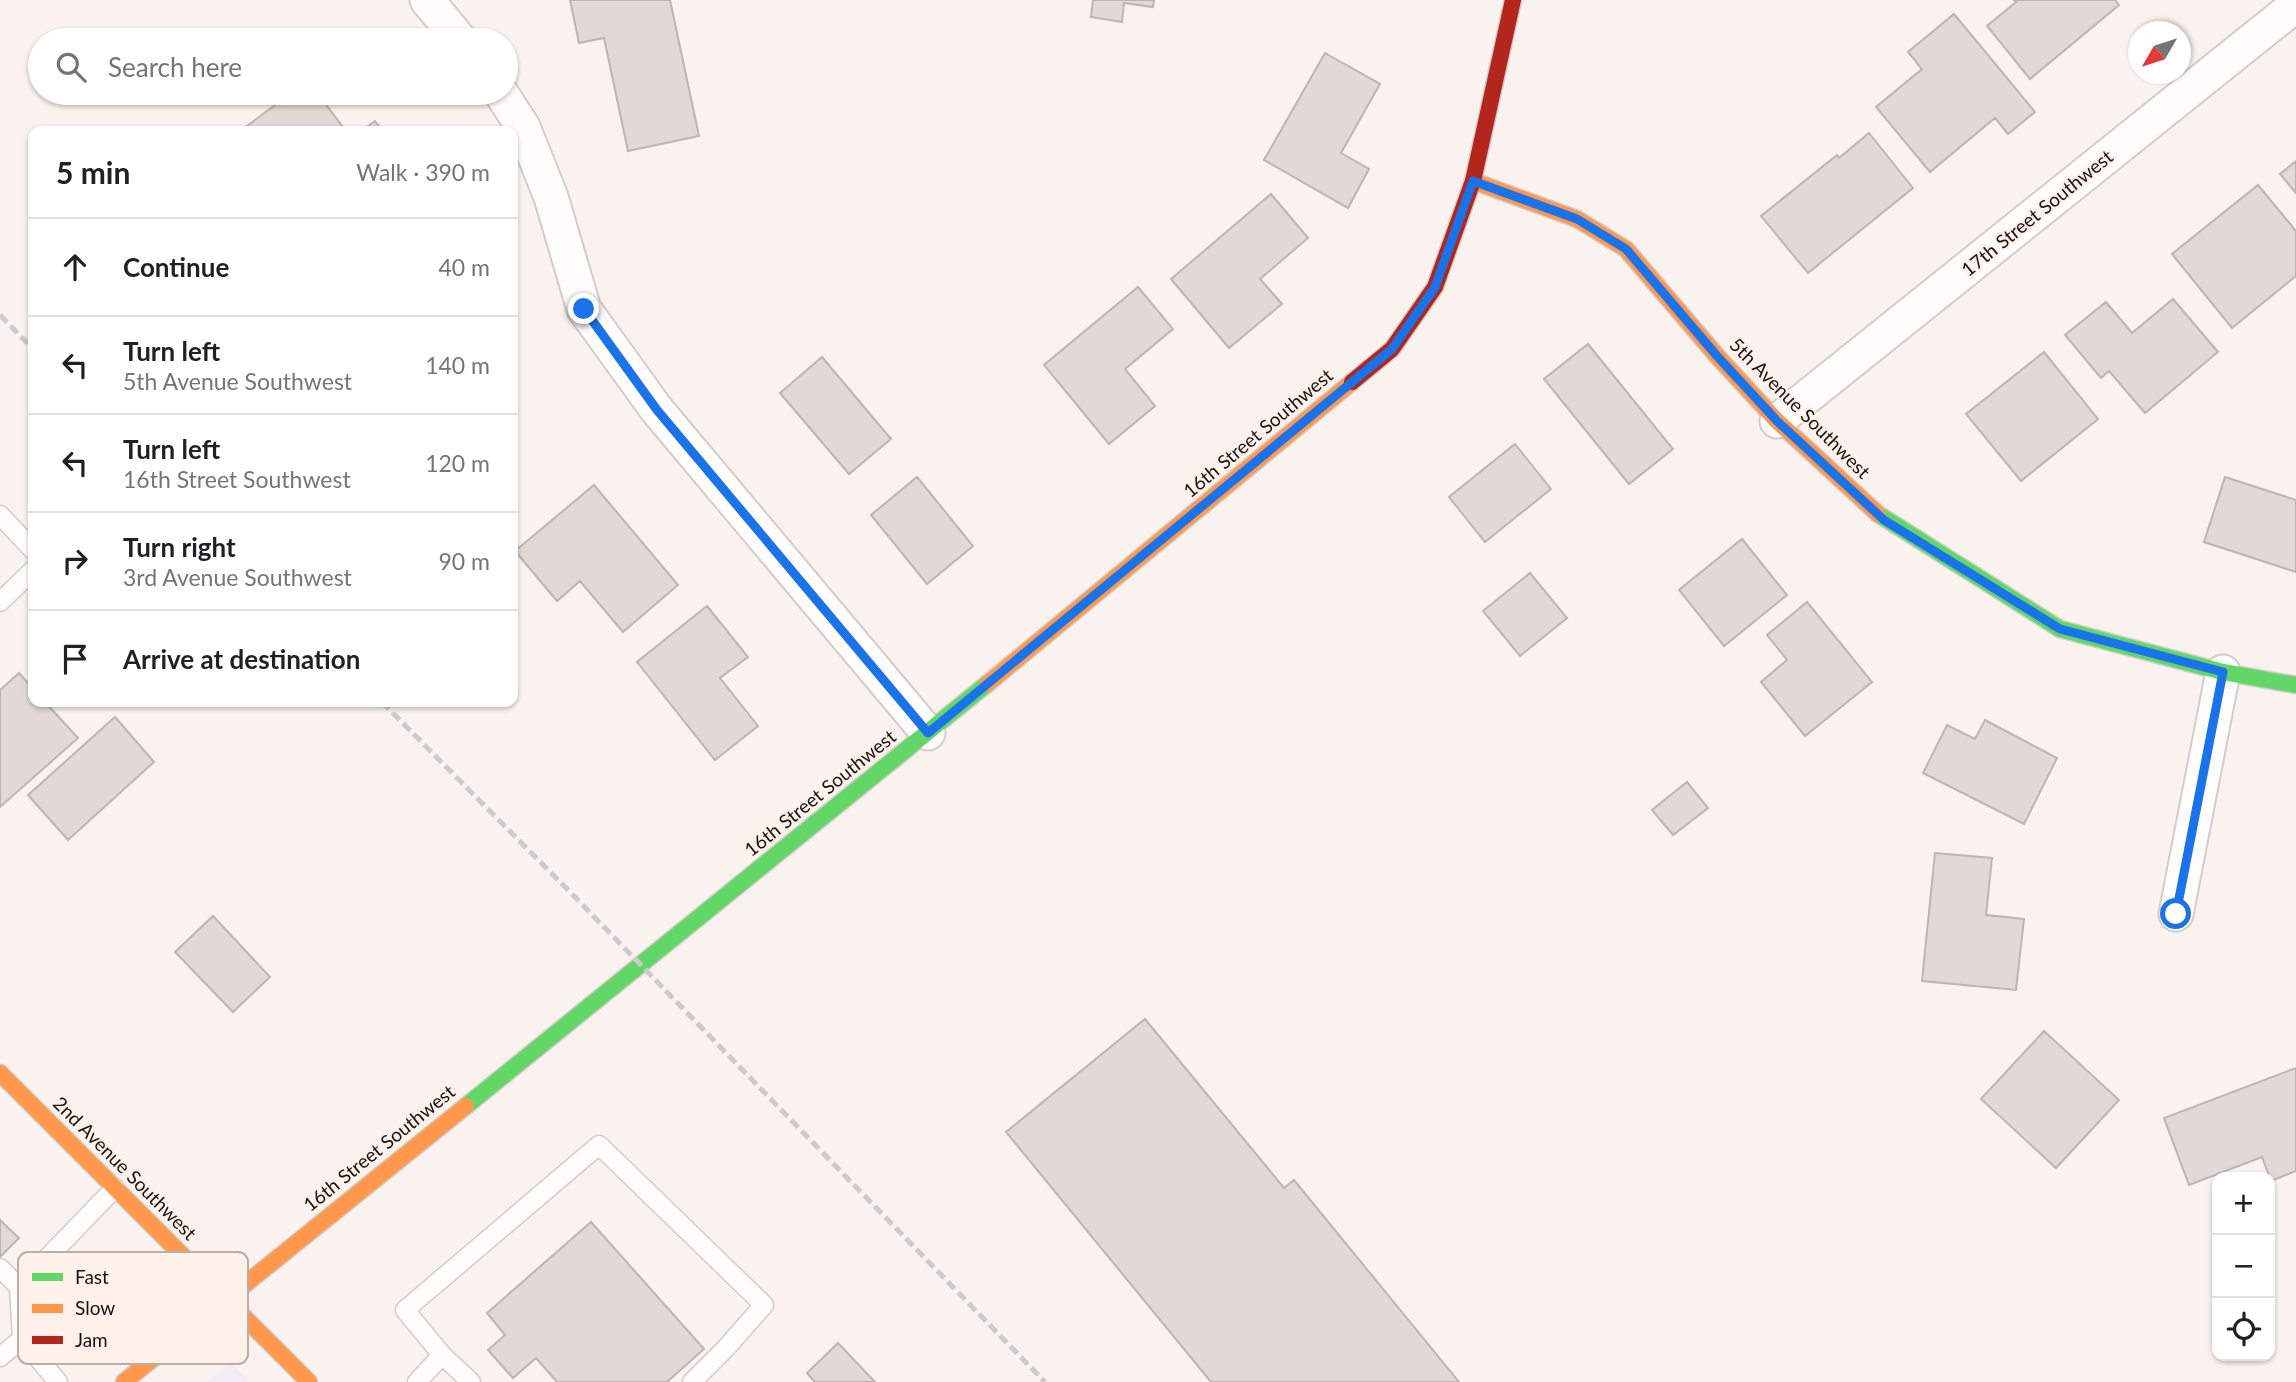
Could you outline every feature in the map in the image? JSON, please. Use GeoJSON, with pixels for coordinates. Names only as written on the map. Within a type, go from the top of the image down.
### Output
{"type":"FeatureCollection","features":[{"type":"Feature","properties":{"kind":"main road"},"geometry":{"type":"LineString","coordinates":[[1473,181],[1513,0]]}},
{"type":"Feature","properties":{"kind":"main road","name":"5th Avenue Southwest"},"geometry":{"type":"LineString","coordinates":[[1473,181],[1577,219],[1626,249],[1717,356],[1777,421],[1884,520],[2060,629],[2223,672],[2296,685]]}},
{"type":"Feature","properties":{"kind":"main road","name":"16th Street Southwest"},"geometry":{"type":"LineString","coordinates":[[248,1281],[928,733],[1392,349],[1435,287],[1473,181]]}},
{"type":"Feature","properties":{"kind":"main road","name":"2nd Avenue Southwest"},"geometry":{"type":"LineString","coordinates":[[0,1073],[179,1252]]}},
{"type":"Feature","properties":{"kind":"main road","name":"2nd Avenue Southwest"},"geometry":{"type":"LineString","coordinates":[[248,1321],[309,1382]]}},
{"type":"Feature","properties":{"kind":"main road","name":"16th Street Southwest"},"geometry":{"type":"LineString","coordinates":[[124,1382],[146,1364]]}},
{"type":"Feature","properties":{"kind":"street"},"geometry":{"type":"LineString","coordinates":[[426,0],[450,28]]}},
{"type":"Feature","properties":{"kind":"street","name":"17th Street Southwest"},"geometry":{"type":"LineString","coordinates":[[1777,421],[2296,5]]}},
{"type":"Feature","properties":{"kind":"street"},"geometry":{"type":"LineString","coordinates":[[508,105],[523,127],[551,197],[584,309],[657,410],[928,733]]}},
{"type":"Feature","properties":{"kind":"street"},"geometry":{"type":"LineString","coordinates":[[2176,914],[2223,672]]}},
{"type":"Feature","properties":{"kind":"lane"},"geometry":{"type":"LineString","coordinates":[[0,514],[28,545]]}},
{"type":"Feature","properties":{"kind":"lane"},"geometry":{"type":"LineString","coordinates":[[0,602],[28,575]]}},
{"type":"Feature","properties":{"kind":"lane"},"geometry":{"type":"LineString","coordinates":[[471,1382],[442,1354],[405,1310],[599,1145],[764,1305],[692,1382]]}},
{"type":"Feature","properties":{"kind":"lane"},"geometry":{"type":"LineString","coordinates":[[53,1252],[115,1188]]}},
{"type":"Feature","properties":{"kind":"lane"},"geometry":{"type":"LineString","coordinates":[[0,1268],[18,1286]]}},
{"type":"Feature","properties":{"kind":"lane"},"geometry":{"type":"LineString","coordinates":[[0,1357],[18,1342]]}},
{"type":"Feature","properties":{"kind":"lane"},"geometry":{"type":"LineString","coordinates":[[417,1382],[442,1354]]}},
{"type":"Feature","properties":{"kind":"lane"},"geometry":{"type":"LineString","coordinates":[[43,1364],[58,1382]]}},
{"type":"Feature","properties":{"kind":"shaded area"},"geometry":{"type":"Polygon","coordinates":[[[232,1364],[250,1382],[207,1382],[232,1364]]]}},
{"type":"Feature","properties":{"kind":"building"},"geometry":{"type":"Polygon","coordinates":[[[570,0],[670,0],[699,136],[628,151],[604,38],[579,43],[570,0]]]}},
{"type":"Feature","properties":{"kind":"building"},"geometry":{"type":"Polygon","coordinates":[[[1093,0],[1154,0],[1153,7],[1124,3],[1122,22],[1091,17],[1093,0]]]}},
{"type":"Feature","properties":{"kind":"building"},"geometry":{"type":"Polygon","coordinates":[[[2014,0],[2115,0],[2119,5],[2030,79],[1987,26],[2016,2],[2014,0]]]}},
{"type":"Feature","properties":{"kind":"building"},"geometry":{"type":"Polygon","coordinates":[[[1954,14],[2035,112],[2008,134],[1995,118],[1930,172],[1876,107],[1922,69],[1908,52],[1954,14]]]}},
{"type":"Feature","properties":{"kind":"building"},"geometry":{"type":"Polygon","coordinates":[[[1325,53],[1380,84],[1341,153],[1369,169],[1348,208],[1264,160],[1325,53]]]}},
{"type":"Feature","properties":{"kind":"building"},"geometry":{"type":"Polygon","coordinates":[[[275,105],[326,105],[342,126],[247,126],[275,105]]]}},
{"type":"Feature","properties":{"kind":"building"},"geometry":{"type":"Polygon","coordinates":[[[1869,133],[1913,188],[1808,273],[1761,216],[1869,133]]]}},
{"type":"Feature","properties":{"kind":"building"},"geometry":{"type":"Polygon","coordinates":[[[2296,161],[2296,193],[2280,174],[2296,161]]]}},
{"type":"Feature","properties":{"kind":"building"},"geometry":{"type":"Polygon","coordinates":[[[2258,185],[2296,231],[2296,276],[2232,328],[2172,254],[2258,185]]]}},
{"type":"Feature","properties":{"kind":"building"},"geometry":{"type":"Polygon","coordinates":[[[1271,194],[1308,238],[1260,279],[1282,304],[1229,348],[1171,279],[1271,194]]]}},
{"type":"Feature","properties":{"kind":"building"},"geometry":{"type":"Polygon","coordinates":[[[1138,287],[1173,329],[1125,369],[1155,406],[1109,444],[1044,365],[1138,287]]]}},
{"type":"Feature","properties":{"kind":"building"},"geometry":{"type":"Polygon","coordinates":[[[2173,299],[2218,352],[2145,413],[2109,371],[2101,378],[2065,335],[2106,302],[2132,333],[2173,299]]]}},
{"type":"Feature","properties":{"kind":"building"},"geometry":{"type":"Polygon","coordinates":[[[1588,344],[1673,449],[1629,484],[1544,379],[1588,344]]]}},
{"type":"Feature","properties":{"kind":"building"},"geometry":{"type":"Polygon","coordinates":[[[2044,352],[2098,419],[2021,481],[1966,414],[2044,352]]]}},
{"type":"Feature","properties":{"kind":"building"},"geometry":{"type":"Polygon","coordinates":[[[822,357],[891,439],[849,474],[780,393],[822,357]]]}},
{"type":"Feature","properties":{"kind":"building"},"geometry":{"type":"Polygon","coordinates":[[[1515,444],[1551,489],[1485,542],[1449,497],[1515,444]]]}},
{"type":"Feature","properties":{"kind":"building"},"geometry":{"type":"Polygon","coordinates":[[[917,477],[973,546],[927,584],[871,515],[917,477]]]}},
{"type":"Feature","properties":{"kind":"building"},"geometry":{"type":"Polygon","coordinates":[[[2225,477],[2296,500],[2296,572],[2204,542],[2225,477]]]}},
{"type":"Feature","properties":{"kind":"building"},"geometry":{"type":"Polygon","coordinates":[[[594,485],[678,585],[623,632],[580,581],[557,601],[518,555],[518,548],[594,485]]]}},
{"type":"Feature","properties":{"kind":"building"},"geometry":{"type":"Polygon","coordinates":[[[1742,539],[1787,595],[1724,646],[1679,590],[1742,539]]]}},
{"type":"Feature","properties":{"kind":"building"},"geometry":{"type":"Polygon","coordinates":[[[1530,573],[1567,618],[1520,656],[1483,611],[1530,573]]]}},
{"type":"Feature","properties":{"kind":"building"},"geometry":{"type":"Polygon","coordinates":[[[1807,602],[1872,682],[1805,736],[1761,682],[1787,660],[1767,635],[1807,602]]]}},
{"type":"Feature","properties":{"kind":"building"},"geometry":{"type":"Polygon","coordinates":[[[707,606],[748,657],[720,678],[758,726],[715,760],[637,662],[707,606]]]}},
{"type":"Feature","properties":{"kind":"building"},"geometry":{"type":"Polygon","coordinates":[[[19,673],[28,683],[28,707],[50,707],[78,738],[0,807],[0,690],[19,673]]]}},
{"type":"Feature","properties":{"kind":"building"},"geometry":{"type":"Polygon","coordinates":[[[115,717],[154,762],[68,840],[28,795],[115,717]]]}},
{"type":"Feature","properties":{"kind":"building"},"geometry":{"type":"Polygon","coordinates":[[[1985,720],[2057,758],[2024,824],[1923,773],[1947,725],[1975,739],[1985,720]]]}},
{"type":"Feature","properties":{"kind":"building"},"geometry":{"type":"Polygon","coordinates":[[[1687,782],[1708,808],[1673,835],[1652,810],[1687,782]]]}},
{"type":"Feature","properties":{"kind":"building"},"geometry":{"type":"Polygon","coordinates":[[[1935,853],[1992,858],[1986,915],[2024,919],[2016,990],[1922,981],[1935,853]]]}},
{"type":"Feature","properties":{"kind":"building"},"geometry":{"type":"Polygon","coordinates":[[[213,916],[270,977],[233,1012],[175,952],[213,916]]]}},
{"type":"Feature","properties":{"kind":"building"},"geometry":{"type":"Polygon","coordinates":[[[1145,1019],[1284,1188],[1294,1180],[1459,1382],[1211,1382],[1006,1132],[1145,1019]]]}},
{"type":"Feature","properties":{"kind":"building"},"geometry":{"type":"Polygon","coordinates":[[[2044,1031],[2119,1100],[2056,1168],[1981,1099],[2044,1031]]]}},
{"type":"Feature","properties":{"kind":"building"},"geometry":{"type":"Polygon","coordinates":[[[2296,1068],[2296,1171],[2275,1179],[2275,1172],[2268,1172],[2262,1157],[2223,1172],[2212,1172],[2212,1176],[2189,1185],[2164,1118],[2296,1068]]]}},
{"type":"Feature","properties":{"kind":"building"},"geometry":{"type":"Polygon","coordinates":[[[0,1220],[19,1238],[0,1257],[0,1220]]]}},
{"type":"Feature","properties":{"kind":"building"},"geometry":{"type":"Polygon","coordinates":[[[591,1222],[704,1349],[667,1382],[557,1382],[536,1358],[513,1378],[488,1350],[505,1335],[487,1313],[591,1222]]]}},
{"type":"Feature","properties":{"kind":"building"},"geometry":{"type":"Polygon","coordinates":[[[838,1343],[875,1382],[815,1382],[807,1373],[838,1343]]]}},
{"type":"Feature","properties":{"kind":"railway"},"geometry":{"type":"LineString","coordinates":[[0,315],[28,344]]}},
{"type":"Feature","properties":{"kind":"railway"},"geometry":{"type":"LineString","coordinates":[[387,707],[1045,1382]]}},
{"type":"Feature","properties":{"kind":"traffic: fast"},"geometry":{"type":"LineString","coordinates":[[1878,514],[2060,629],[2223,672],[2296,685]]}},
{"type":"Feature","properties":{"kind":"traffic: fast"},"geometry":{"type":"LineString","coordinates":[[466,1106],[987,684]]}},
{"type":"Feature","properties":{"kind":"traffic: slow"},"geometry":{"type":"LineString","coordinates":[[1473,181],[1577,219],[1626,249],[1717,356],[1777,421],[1878,514]]}},
{"type":"Feature","properties":{"kind":"traffic: slow"},"geometry":{"type":"LineString","coordinates":[[987,684],[1352,382]]}},
{"type":"Feature","properties":{"kind":"traffic: slow"},"geometry":{"type":"LineString","coordinates":[[0,1073],[179,1252]]}},
{"type":"Feature","properties":{"kind":"traffic: slow"},"geometry":{"type":"LineString","coordinates":[[248,1282],[466,1106]]}},
{"type":"Feature","properties":{"kind":"traffic: slow"},"geometry":{"type":"LineString","coordinates":[[248,1321],[309,1382]]}},
{"type":"Feature","properties":{"kind":"traffic: slow"},"geometry":{"type":"LineString","coordinates":[[124,1382],[146,1364]]}},
{"type":"Feature","properties":{"kind":"traffic: jam"},"geometry":{"type":"LineString","coordinates":[[1352,382],[1392,349],[1435,287],[1473,181],[1513,0]]}},
{"type":"Feature","properties":{"kind":"route"},"geometry":{"type":"LineString","coordinates":[[584,309],[657,410],[928,733],[1392,349],[1435,287],[1473,181],[1577,219],[1626,249],[1717,356],[1777,421],[1884,520],[2060,629],[2223,672],[2176,914]]}}]}
